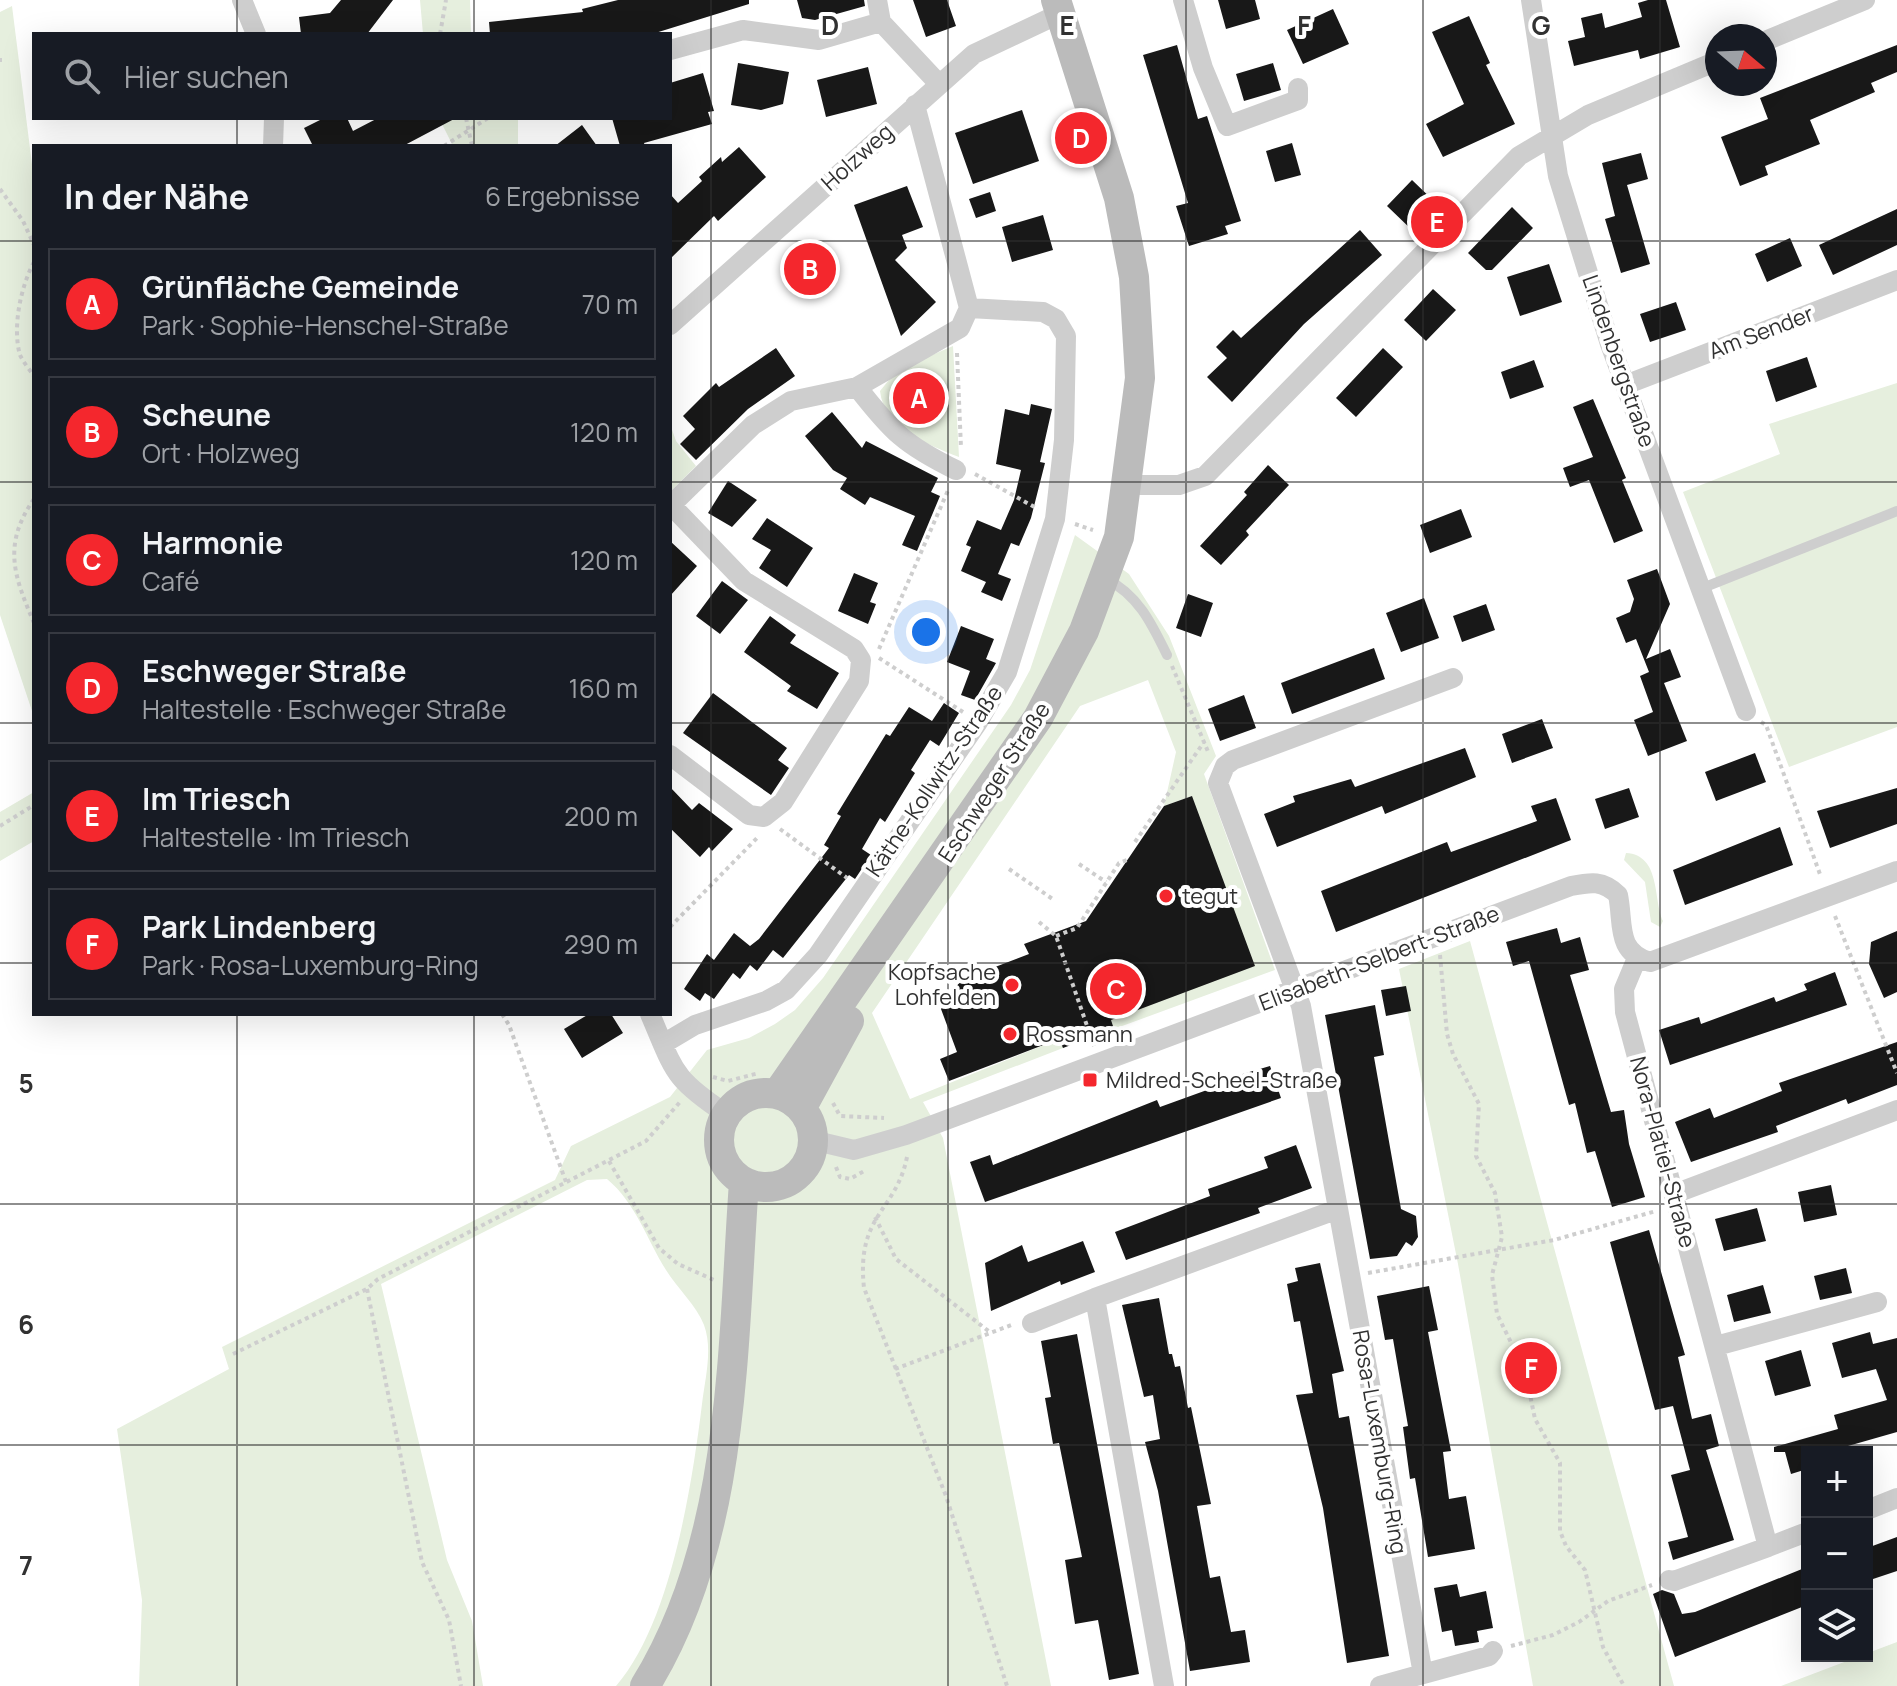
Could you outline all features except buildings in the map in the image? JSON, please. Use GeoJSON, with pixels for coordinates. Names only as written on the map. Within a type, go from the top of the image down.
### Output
{"type":"FeatureCollection","features":[{"type":"Feature","properties":{"kind":"main road","name":"Eschweger Straße"},"geometry":{"type":"LineString","coordinates":[[789,1101],[935,871],[1038,718],[1084,631],[1119,537],[1140,378],[1134,277],[1119,198],[1058,7]]}},
{"type":"Feature","properties":{"kind":"main road"},"geometry":{"type":"LineString","coordinates":[[750,1096],[789,1101],[812,1140],[808,1159],[800,1171],[757,1185],[728,1168],[720,1151],[720,1127],[726,1114],[750,1096]]}},
{"type":"Feature","properties":{"kind":"main road"},"geometry":{"type":"LineString","coordinates":[[730,1379],[736,1285],[757,1185]]}},
{"type":"Feature","properties":{"kind":"main road"},"geometry":{"type":"LineString","coordinates":[[645,1686],[674,1633],[705,1540],[730,1379],[760,1221],[757,1185]]}},
{"type":"Feature","properties":{"kind":"street"},"geometry":{"type":"LineString","coordinates":[[242,0],[255,32]]}},
{"type":"Feature","properties":{"kind":"street"},"geometry":{"type":"LineString","coordinates":[[877,0],[881,22],[939,84]]}},
{"type":"Feature","properties":{"kind":"street"},"geometry":{"type":"LineString","coordinates":[[1183,0],[1203,68],[1227,126],[1298,100],[1298,88]]}},
{"type":"Feature","properties":{"kind":"street","name":"Lindenbergstraße"},"geometry":{"type":"LineString","coordinates":[[1531,0],[1558,176],[1625,385],[1746,711]]}},
{"type":"Feature","properties":{"kind":"street"},"geometry":{"type":"LineString","coordinates":[[1777,36],[1865,0]]}},
{"type":"Feature","properties":{"kind":"street","name":"Holzweg"},"geometry":{"type":"LineString","coordinates":[[672,323],[974,54],[1058,7]]}},
{"type":"Feature","properties":{"kind":"street"},"geometry":{"type":"LineString","coordinates":[[672,49],[743,30],[819,40],[881,22]]}},
{"type":"Feature","properties":{"kind":"street"},"geometry":{"type":"LineString","coordinates":[[1128,485],[1179,485],[1205,476],[1432,241],[1519,156],[1588,115],[1705,66]]}},
{"type":"Feature","properties":{"kind":"street"},"geometry":{"type":"LineString","coordinates":[[672,505],[753,425],[791,401],[857,387],[956,331],[969,308],[915,105]]}},
{"type":"Feature","properties":{"kind":"street"},"geometry":{"type":"LineString","coordinates":[[273,144],[274,120]]}},
{"type":"Feature","properties":{"kind":"street","name":"Am Sender"},"geometry":{"type":"LineString","coordinates":[[1625,385],[1897,280]]}},
{"type":"Feature","properties":{"kind":"street","name":"Käthe-Kollwitz-Straße"},"geometry":{"type":"LineString","coordinates":[[663,1044],[695,1025],[766,1001],[786,990],[818,955],[978,722],[1007,672],[1055,519],[1064,440],[1066,336],[1056,319],[1043,312],[969,308]]}},
{"type":"Feature","properties":{"kind":"street"},"geometry":{"type":"LineString","coordinates":[[857,387],[884,422],[913,449],[959,469]]}},
{"type":"Feature","properties":{"kind":"street"},"geometry":{"type":"LineString","coordinates":[[672,507],[744,581],[854,649],[861,660],[859,681],[783,802],[764,817],[749,815],[672,757]]}},
{"type":"Feature","properties":{"kind":"street"},"geometry":{"type":"LineString","coordinates":[[1293,991],[1221,794],[1220,773],[1233,760],[1453,678]]}},
{"type":"Feature","properties":{"kind":"street"},"geometry":{"type":"LineString","coordinates":[[1637,958],[1650,962],[1668,957],[1897,871]]}},
{"type":"Feature","properties":{"kind":"street","name":"Elisabeth-Selbert-Straße"},"geometry":{"type":"LineString","coordinates":[[812,1140],[854,1150],[906,1135],[1571,886],[1593,882],[1608,885],[1618,895],[1619,929],[1626,947],[1637,958]]}},
{"type":"Feature","properties":{"kind":"street","name":"Nora-Platiel-Straße"},"geometry":{"type":"LineString","coordinates":[[1637,958],[1624,989],[1625,1012],[1768,1547]]}},
{"type":"Feature","properties":{"kind":"street","name":"Rosa-Luxemburg-Ring"},"geometry":{"type":"LineString","coordinates":[[1293,991],[1301,1006],[1423,1674]]}},
{"type":"Feature","properties":{"kind":"street"},"geometry":{"type":"LineString","coordinates":[[651,1016],[673,1071],[688,1089],[726,1114]]}},
{"type":"Feature","properties":{"kind":"street"},"geometry":{"type":"LineString","coordinates":[[1676,1199],[1897,1110]]}},
{"type":"Feature","properties":{"kind":"street"},"geometry":{"type":"LineString","coordinates":[[1032,1323],[1338,1209]]}},
{"type":"Feature","properties":{"kind":"street"},"geometry":{"type":"LineString","coordinates":[[1095,1298],[1164,1686]]}},
{"type":"Feature","properties":{"kind":"street"},"geometry":{"type":"LineString","coordinates":[[1716,1346],[1877,1302]]}},
{"type":"Feature","properties":{"kind":"street"},"geometry":{"type":"LineString","coordinates":[[1873,1508],[1897,1498]]}},
{"type":"Feature","properties":{"kind":"street"},"geometry":{"type":"LineString","coordinates":[[1669,1580],[1674,1581],[1801,1534]]}},
{"type":"Feature","properties":{"kind":"street"},"geometry":{"type":"LineString","coordinates":[[1380,1686],[1489,1656],[1493,1651]]}},
{"type":"Feature","properties":{"kind":"lane"},"geometry":{"type":"LineString","coordinates":[[1700,589],[1897,511]]}},
{"type":"Feature","properties":{"kind":"lane"},"geometry":{"type":"LineString","coordinates":[[1105,578],[1127,589],[1148,616],[1167,655]]}},
{"type":"Feature","properties":{"kind":"path"},"geometry":{"type":"LineString","coordinates":[[440,32],[446,0]]}},
{"type":"Feature","properties":{"kind":"path"},"geometry":{"type":"LineString","coordinates":[[466,120],[471,144]]}},
{"type":"Feature","properties":{"kind":"path"},"geometry":{"type":"LineString","coordinates":[[447,144],[485,120]]}},
{"type":"Feature","properties":{"kind":"path"},"geometry":{"type":"LineString","coordinates":[[0,189],[23,221],[32,241]]}},
{"type":"Feature","properties":{"kind":"path"},"geometry":{"type":"LineString","coordinates":[[32,266],[25,279],[19,317],[20,354],[32,373]]}},
{"type":"Feature","properties":{"kind":"path"},"geometry":{"type":"LineString","coordinates":[[956,331],[959,469],[875,656],[978,722]]}},
{"type":"Feature","properties":{"kind":"path"},"geometry":{"type":"LineString","coordinates":[[959,469],[1055,519],[1119,537]]}},
{"type":"Feature","properties":{"kind":"path"},"geometry":{"type":"LineString","coordinates":[[32,503],[16,535],[13,573],[32,618]]}},
{"type":"Feature","properties":{"kind":"path"},"geometry":{"type":"LineString","coordinates":[[1167,655],[1220,773]]}},
{"type":"Feature","properties":{"kind":"path"},"geometry":{"type":"LineString","coordinates":[[1135,842],[1204,742]]}},
{"type":"Feature","properties":{"kind":"path"},"geometry":{"type":"LineString","coordinates":[[0,826],[32,806]]}},
{"type":"Feature","properties":{"kind":"path"},"geometry":{"type":"LineString","coordinates":[[672,925],[760,835],[764,817],[860,891]]}},
{"type":"Feature","properties":{"kind":"path"},"geometry":{"type":"LineString","coordinates":[[1056,936],[1077,928],[1119,863],[1127,860]]}},
{"type":"Feature","properties":{"kind":"path"},"geometry":{"type":"LineString","coordinates":[[1079,864],[1106,882]]}},
{"type":"Feature","properties":{"kind":"path"},"geometry":{"type":"LineString","coordinates":[[1009,869],[1054,900]]}},
{"type":"Feature","properties":{"kind":"path"},"geometry":{"type":"LineString","coordinates":[[1039,922],[1056,936],[1100,1063]]}},
{"type":"Feature","properties":{"kind":"path"},"geometry":{"type":"LineString","coordinates":[[1436,937],[1442,968],[1444,1018],[1453,1054],[1479,1104],[1476,1156],[1495,1193],[1502,1248],[1492,1275],[1497,1314],[1525,1371],[1535,1419],[1560,1463],[1560,1531],[1566,1546],[1585,1570],[1603,1647],[1624,1686]]}},
{"type":"Feature","properties":{"kind":"path"},"geometry":{"type":"LineString","coordinates":[[503,1016],[566,1182]]}},
{"type":"Feature","properties":{"kind":"path"},"geometry":{"type":"LineString","coordinates":[[233,1354],[367,1289],[378,1279],[646,1141],[665,1122],[688,1089]]}},
{"type":"Feature","properties":{"kind":"path"},"geometry":{"type":"LineString","coordinates":[[906,1135],[909,1148],[904,1170],[875,1217],[861,1258],[864,1288],[946,1496],[1007,1686]]}},
{"type":"Feature","properties":{"kind":"path"},"geometry":{"type":"LineString","coordinates":[[609,1161],[667,1256],[693,1272],[736,1285]]}},
{"type":"Feature","properties":{"kind":"path"},"geometry":{"type":"LineString","coordinates":[[1358,1275],[1554,1240],[1676,1199]]}},
{"type":"Feature","properties":{"kind":"path"},"geometry":{"type":"LineString","coordinates":[[875,1217],[896,1259],[991,1333]]}},
{"type":"Feature","properties":{"kind":"path"},"geometry":{"type":"LineString","coordinates":[[367,1289],[422,1562],[449,1620],[461,1686]]}},
{"type":"Feature","properties":{"kind":"path"},"geometry":{"type":"LineString","coordinates":[[894,1369],[1021,1322],[1032,1323]]}},
{"type":"Feature","properties":{"kind":"path"},"geometry":{"type":"LineString","coordinates":[[1493,1651],[1553,1635],[1608,1601],[1669,1580]]}},
{"type":"Feature","properties":{"kind":"green space"},"geometry":{"type":"Polygon","coordinates":[[[420,0],[470,0],[471,32],[423,32],[420,0]]]}},
{"type":"Feature","properties":{"kind":"green space"},"geometry":{"type":"Polygon","coordinates":[[[12,6],[32,164],[32,711],[0,615],[0,12],[12,6]]]}},
{"type":"Feature","properties":{"kind":"green space"},"geometry":{"type":"Polygon","coordinates":[[[440,120],[518,120],[518,144],[452,144],[440,120]]]}},
{"type":"Feature","properties":{"kind":"green space"},"geometry":{"type":"Polygon","coordinates":[[[953,346],[959,457],[921,441],[899,425],[883,404],[880,391],[897,370],[953,346]]]}},
{"type":"Feature","properties":{"kind":"green space"},"geometry":{"type":"Polygon","coordinates":[[[1897,383],[1897,727],[1789,767],[1683,492],[1780,454],[1769,424],[1897,383]]]}},
{"type":"Feature","properties":{"kind":"green space"},"geometry":{"type":"Polygon","coordinates":[[[672,430],[676,441],[696,466],[672,490],[672,430]]]}},
{"type":"Feature","properties":{"kind":"green space"},"geometry":{"type":"Polygon","coordinates":[[[1075,535],[1129,574],[1169,636],[1216,756],[1204,774],[1275,970],[1114,1029],[1111,1020],[1192,796],[1164,806],[1176,752],[1148,680],[1080,706],[872,1013],[910,1099],[1059,1039],[1063,1048],[923,1102],[943,1138],[1051,1686],[616,1686],[635,1659],[651,1627],[676,1552],[692,1473],[708,1354],[707,1334],[701,1318],[666,1270],[626,1199],[607,1179],[587,1180],[381,1284],[447,1560],[472,1621],[483,1686],[139,1686],[142,1600],[117,1429],[229,1369],[222,1347],[555,1180],[571,1146],[670,1097],[707,1050],[749,1038],[795,1010],[823,978],[1011,705],[1030,670],[1075,535]]]}},
{"type":"Feature","properties":{"kind":"green space"},"geometry":{"type":"Polygon","coordinates":[[[32,793],[32,842],[0,861],[0,812],[32,793]]]}},
{"type":"Feature","properties":{"kind":"green space"},"geometry":{"type":"Polygon","coordinates":[[[1626,853],[1645,861],[1650,870],[1663,921],[1660,927],[1651,922],[1645,882],[1624,860],[1626,853]]]}},
{"type":"Feature","properties":{"kind":"green space"},"geometry":{"type":"Polygon","coordinates":[[[1470,941],[1674,1686],[1533,1686],[1458,1264],[1399,969],[1470,941]]]}},
{"type":"Feature","properties":{"kind":"green space"},"geometry":{"type":"Polygon","coordinates":[[[1897,1642],[1897,1686],[1781,1686],[1844,1662],[1873,1662],[1873,1651],[1897,1642]]]}},
{"type":"Feature","properties":{"kind":"place","name":"Eschweger Straße"},"geometry":{"type":"Point","coordinates":[1081,138]}},
{"type":"Feature","properties":{"kind":"place","name":"Im Triesch"},"geometry":{"type":"Point","coordinates":[1437,222]}},
{"type":"Feature","properties":{"kind":"place","name":"Scheune"},"geometry":{"type":"Point","coordinates":[810,269]}},
{"type":"Feature","properties":{"kind":"place","name":"Grünfläche Gemeinde"},"geometry":{"type":"Point","coordinates":[919,398]}},
{"type":"Feature","properties":{"kind":"place","name":"tegut"},"geometry":{"type":"Point","coordinates":[1166,896]}},
{"type":"Feature","properties":{"kind":"place","name":"Kopfsache Lohfelden"},"geometry":{"type":"Point","coordinates":[1012,985]}},
{"type":"Feature","properties":{"kind":"place","name":"Harmonie"},"geometry":{"type":"Point","coordinates":[1116,989]}},
{"type":"Feature","properties":{"kind":"place","name":"Rossmann"},"geometry":{"type":"Point","coordinates":[1010,1034]}},
{"type":"Feature","properties":{"kind":"place","name":"Mildred-Scheel-Straße"},"geometry":{"type":"Point","coordinates":[1090,1080]}},
{"type":"Feature","properties":{"kind":"place","name":"Park Lindenberg"},"geometry":{"type":"Point","coordinates":[1531,1368]}}]}
